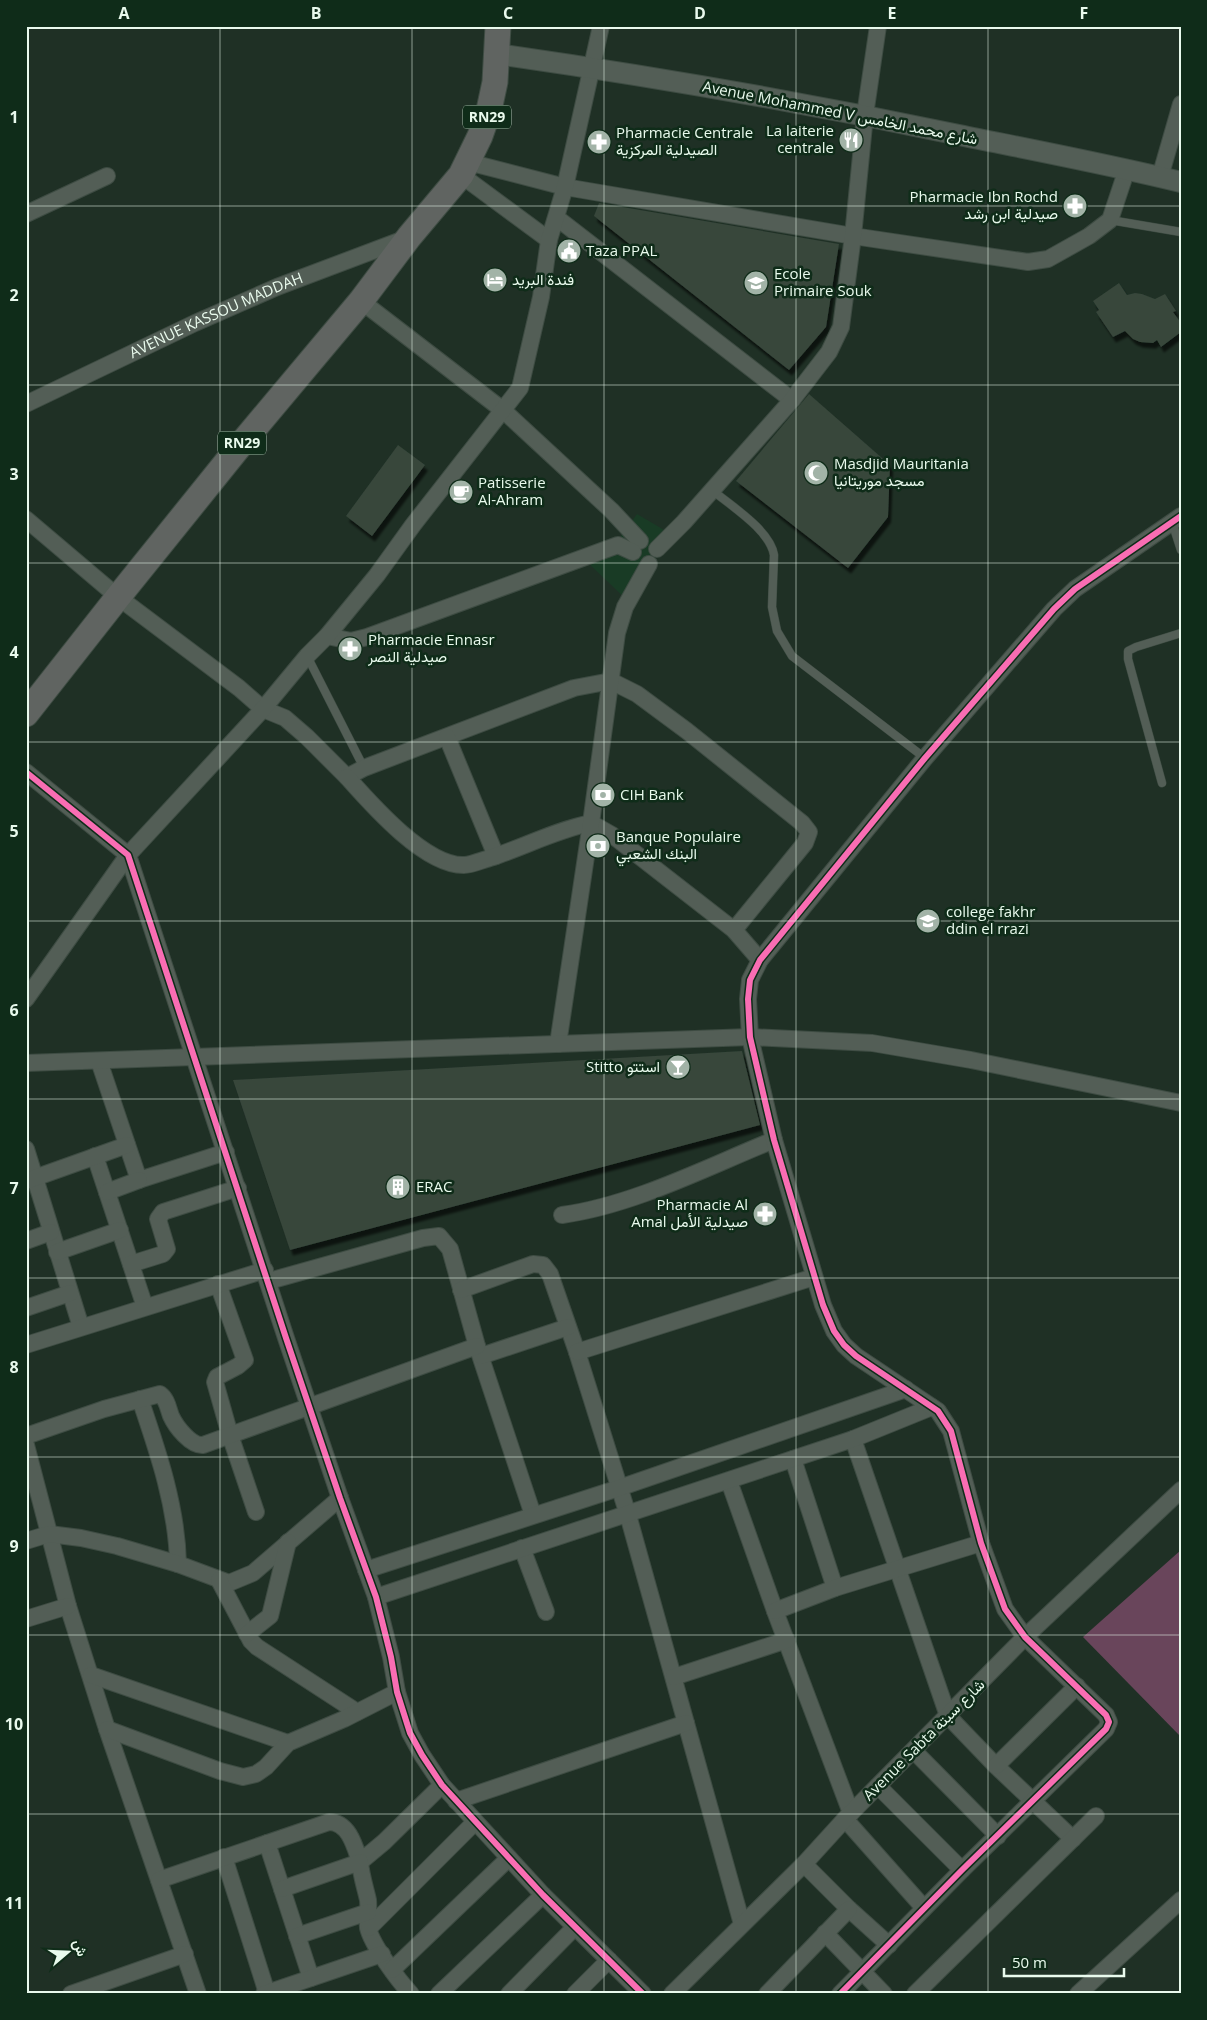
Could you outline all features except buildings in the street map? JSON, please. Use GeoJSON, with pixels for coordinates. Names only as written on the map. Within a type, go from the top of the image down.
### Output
{"type":"FeatureCollection","features":[{"type":"Feature","properties":{"kind":"main road","name":"RN29"},"geometry":{"type":"LineString","coordinates":[[26,714],[248,435],[362,302],[409,237],[464,168],[480,136],[489,110],[498,54],[498,26]]}},
{"type":"Feature","properties":{"kind":"street"},"geometry":{"type":"LineString","coordinates":[[26,999],[128,855],[263,709],[307,656],[327,636],[377,576],[413,525],[520,388],[541,297],[549,240],[565,187],[601,26]]}},
{"type":"Feature","properties":{"kind":"street"},"geometry":{"type":"LineString","coordinates":[[558,1044],[617,633],[625,607],[653,556],[792,400],[829,352],[841,327],[853,236],[865,115],[878,26]]}},
{"type":"Feature","properties":{"kind":"street","name":"Avenue Mohammed V شارع محمد الخامس"},"geometry":{"type":"LineString","coordinates":[[498,54],[865,115],[1127,169],[1181,182]]}},
{"type":"Feature","properties":{"kind":"street"},"geometry":{"type":"LineString","coordinates":[[1160,177],[1181,104]]}},
{"type":"Feature","properties":{"kind":"street"},"geometry":{"type":"LineString","coordinates":[[464,168],[853,236],[1028,262],[1048,259],[1089,236],[1110,220],[1127,169]]}},
{"type":"Feature","properties":{"kind":"street"},"geometry":{"type":"LineString","coordinates":[[464,168],[549,240]]}},
{"type":"Feature","properties":{"kind":"street"},"geometry":{"type":"LineString","coordinates":[[26,214],[107,176]]}},
{"type":"Feature","properties":{"kind":"street"},"geometry":{"type":"LineString","coordinates":[[557,218],[792,400]]}},
{"type":"Feature","properties":{"kind":"street","name":"AVENUE KASSOU MADDAH"},"geometry":{"type":"LineString","coordinates":[[26,404],[277,286],[409,237]]}},
{"type":"Feature","properties":{"kind":"street"},"geometry":{"type":"LineString","coordinates":[[362,302],[504,410],[612,510],[636,547],[635,558],[639,563],[653,556]]}},
{"type":"Feature","properties":{"kind":"street"},"geometry":{"type":"LineString","coordinates":[[26,519],[118,596],[239,688],[263,709],[285,718],[307,737],[390,821],[430,854],[445,861],[464,865],[496,856],[572,827],[591,823],[612,835],[734,930],[760,960]]}},
{"type":"Feature","properties":{"kind":"street"},"geometry":{"type":"LineString","coordinates":[[840,1994],[1108,1726],[1106,1715],[1025,1637],[1005,1609],[981,1543],[951,1431],[943,1417],[932,1407],[856,1356],[844,1345],[828,1319],[774,1140],[750,1037],[748,999],[750,980],[760,960],[925,758],[1054,609],[1075,589],[1177,519]]}},
{"type":"Feature","properties":{"kind":"street"},"geometry":{"type":"LineString","coordinates":[[327,636],[351,640],[367,637],[618,545],[636,547]]}},
{"type":"Feature","properties":{"kind":"street"},"geometry":{"type":"LineString","coordinates":[[347,777],[364,768],[574,688],[611,681],[637,694],[688,731],[802,823],[809,832],[805,843],[734,930]]}},
{"type":"Feature","properties":{"kind":"street"},"geometry":{"type":"LineString","coordinates":[[447,737],[496,856]]}},
{"type":"Feature","properties":{"kind":"street"},"geometry":{"type":"LineString","coordinates":[[26,772],[128,855],[340,1498],[376,1597],[397,1692],[410,1733],[442,1785],[456,1801],[543,1895],[643,1994]]}},
{"type":"Feature","properties":{"kind":"street"},"geometry":{"type":"LineString","coordinates":[[26,1063],[750,1037],[872,1043],[971,1060],[1181,1103]]}},
{"type":"Feature","properties":{"kind":"street"},"geometry":{"type":"LineString","coordinates":[[99,1061],[139,1180]]}},
{"type":"Feature","properties":{"kind":"street"},"geometry":{"type":"LineString","coordinates":[[562,1215],[588,1211],[634,1197],[774,1140]]}},
{"type":"Feature","properties":{"kind":"street"},"geometry":{"type":"LineString","coordinates":[[31,1179],[127,1145]]}},
{"type":"Feature","properties":{"kind":"street"},"geometry":{"type":"LineString","coordinates":[[26,1149],[31,1179],[51,1232],[81,1327]]}},
{"type":"Feature","properties":{"kind":"street"},"geometry":{"type":"LineString","coordinates":[[107,1192],[226,1152]]}},
{"type":"Feature","properties":{"kind":"street"},"geometry":{"type":"LineString","coordinates":[[95,1156],[145,1307]]}},
{"type":"Feature","properties":{"kind":"street"},"geometry":{"type":"LineString","coordinates":[[131,1264],[163,1254],[167,1249],[158,1219],[162,1212],[238,1188]]}},
{"type":"Feature","properties":{"kind":"street"},"geometry":{"type":"LineString","coordinates":[[57,1252],[120,1230]]}},
{"type":"Feature","properties":{"kind":"street"},"geometry":{"type":"LineString","coordinates":[[26,1241],[51,1232]]}},
{"type":"Feature","properties":{"kind":"street"},"geometry":{"type":"LineString","coordinates":[[26,1345],[218,1284],[267,1275],[423,1238],[439,1236],[450,1249],[479,1351],[533,1515]]}},
{"type":"Feature","properties":{"kind":"street"},"geometry":{"type":"LineString","coordinates":[[461,1290],[533,1264],[544,1265],[550,1274],[577,1352],[628,1515],[742,1924]]}},
{"type":"Feature","properties":{"kind":"street"},"geometry":{"type":"LineString","coordinates":[[577,1352],[814,1276]]}},
{"type":"Feature","properties":{"kind":"street"},"geometry":{"type":"LineString","coordinates":[[218,1284],[244,1360],[238,1366],[215,1379],[230,1435],[256,1512]]}},
{"type":"Feature","properties":{"kind":"street"},"geometry":{"type":"LineString","coordinates":[[26,1308],[70,1293]]}},
{"type":"Feature","properties":{"kind":"street"},"geometry":{"type":"LineString","coordinates":[[26,1436],[104,1409],[155,1395],[163,1395],[175,1423],[197,1445],[203,1445],[310,1406],[479,1351],[568,1327]]}},
{"type":"Feature","properties":{"kind":"street"},"geometry":{"type":"LineString","coordinates":[[366,1570],[619,1488],[906,1389]]}},
{"type":"Feature","properties":{"kind":"street"},"geometry":{"type":"LineString","coordinates":[[140,1399],[172,1511],[176,1531],[178,1564]]}},
{"type":"Feature","properties":{"kind":"street"},"geometry":{"type":"LineString","coordinates":[[376,1597],[854,1439],[932,1407]]}},
{"type":"Feature","properties":{"kind":"street"},"geometry":{"type":"LineString","coordinates":[[854,1439],[948,1716],[996,1766],[1073,1839]]}},
{"type":"Feature","properties":{"kind":"street"},"geometry":{"type":"LineString","coordinates":[[26,1445],[68,1606],[107,1729],[198,1994]]}},
{"type":"Feature","properties":{"kind":"street"},"geometry":{"type":"LineString","coordinates":[[792,1459],[835,1588]]}},
{"type":"Feature","properties":{"kind":"street"},"geometry":{"type":"LineString","coordinates":[[729,1481],[848,1816],[924,1908]]}},
{"type":"Feature","properties":{"kind":"street","name":"Avenue Sabta شارع سبتة"},"geometry":{"type":"LineString","coordinates":[[672,1994],[804,1864],[848,1816],[1025,1637],[1181,1490]]}},
{"type":"Feature","properties":{"kind":"street"},"geometry":{"type":"LineString","coordinates":[[26,1541],[49,1534],[116,1546],[178,1564],[219,1580],[235,1582],[253,1573],[340,1498]]}},
{"type":"Feature","properties":{"kind":"street"},"geometry":{"type":"LineString","coordinates":[[248,1634],[264,1622],[272,1610],[288,1542]]}},
{"type":"Feature","properties":{"kind":"street"},"geometry":{"type":"LineString","coordinates":[[775,1611],[835,1588],[981,1543]]}},
{"type":"Feature","properties":{"kind":"street"},"geometry":{"type":"LineString","coordinates":[[522,1548],[546,1612]]}},
{"type":"Feature","properties":{"kind":"street"},"geometry":{"type":"LineString","coordinates":[[219,1580],[257,1647],[357,1712]]}},
{"type":"Feature","properties":{"kind":"street"},"geometry":{"type":"LineString","coordinates":[[26,1619],[68,1606]]}},
{"type":"Feature","properties":{"kind":"street"},"geometry":{"type":"LineString","coordinates":[[674,1677],[787,1640]]}},
{"type":"Feature","properties":{"kind":"street"},"geometry":{"type":"LineString","coordinates":[[91,1675],[288,1743]]}},
{"type":"Feature","properties":{"kind":"street"},"geometry":{"type":"LineString","coordinates":[[996,1766],[1077,1686]]}},
{"type":"Feature","properties":{"kind":"street"},"geometry":{"type":"LineString","coordinates":[[107,1729],[220,1771],[243,1777],[256,1774],[266,1767],[288,1743],[397,1692]]}},
{"type":"Feature","properties":{"kind":"street"},"geometry":{"type":"LineString","coordinates":[[456,1801],[686,1723]]}},
{"type":"Feature","properties":{"kind":"street"},"geometry":{"type":"LineString","coordinates":[[914,1750],[998,1836]]}},
{"type":"Feature","properties":{"kind":"street"},"geometry":{"type":"LineString","coordinates":[[282,1889],[360,1862],[384,1842],[442,1785]]}},
{"type":"Feature","properties":{"kind":"street"},"geometry":{"type":"LineString","coordinates":[[878,1786],[962,1870]]}},
{"type":"Feature","properties":{"kind":"street"},"geometry":{"type":"LineString","coordinates":[[916,1994],[1096,1816]]}},
{"type":"Feature","properties":{"kind":"street"},"geometry":{"type":"LineString","coordinates":[[159,1880],[320,1824],[333,1822],[344,1829],[349,1835],[360,1862],[372,1939],[392,1970],[411,1994]]}},
{"type":"Feature","properties":{"kind":"street"},"geometry":{"type":"LineString","coordinates":[[297,1936],[368,1920],[475,1822]]}},
{"type":"Feature","properties":{"kind":"street"},"geometry":{"type":"LineString","coordinates":[[267,1843],[311,1978]]}},
{"type":"Feature","properties":{"kind":"street"},"geometry":{"type":"LineString","coordinates":[[224,1857],[266,1993],[382,1954]]}},
{"type":"Feature","properties":{"kind":"street"},"geometry":{"type":"LineString","coordinates":[[392,1970],[509,1858]]}},
{"type":"Feature","properties":{"kind":"street"},"geometry":{"type":"LineString","coordinates":[[804,1864],[849,1909],[889,1945]]}},
{"type":"Feature","properties":{"kind":"street"},"geometry":{"type":"LineString","coordinates":[[439,1994],[543,1895]]}},
{"type":"Feature","properties":{"kind":"street"},"geometry":{"type":"LineString","coordinates":[[1078,1994],[1181,1900]]}},
{"type":"Feature","properties":{"kind":"street"},"geometry":{"type":"LineString","coordinates":[[767,1994],[849,1909]]}},
{"type":"Feature","properties":{"kind":"street"},"geometry":{"type":"LineString","coordinates":[[508,1994],[575,1927]]}},
{"type":"Feature","properties":{"kind":"street"},"geometry":{"type":"LineString","coordinates":[[825,1933],[863,1970],[884,1994]]}},
{"type":"Feature","properties":{"kind":"street"},"geometry":{"type":"LineString","coordinates":[[70,1994],[185,1954]]}},
{"type":"Feature","properties":{"kind":"street"},"geometry":{"type":"LineString","coordinates":[[576,1994],[609,1960]]}},
{"type":"Feature","properties":{"kind":"lane"},"geometry":{"type":"LineString","coordinates":[[1110,220],[1181,232]]}},
{"type":"Feature","properties":{"kind":"lane"},"geometry":{"type":"LineString","coordinates":[[712,490],[756,526],[773,547],[772,607],[777,631],[792,656],[925,758]]}},
{"type":"Feature","properties":{"kind":"lane"},"geometry":{"type":"LineString","coordinates":[[1177,519],[1181,550]]}},
{"type":"Feature","properties":{"kind":"lane"},"geometry":{"type":"LineString","coordinates":[[1162,782],[1128,660],[1128,651],[1181,633]]}},
{"type":"Feature","properties":{"kind":"lane"},"geometry":{"type":"LineString","coordinates":[[307,656],[364,768]]}},
{"type":"Feature","properties":{"kind":"shaded area"},"geometry":{"type":"Polygon","coordinates":[[[637,514],[671,534],[628,601],[584,559],[611,550],[637,514]]]}},
{"type":"Feature","properties":{"kind":"shaded area"},"geometry":{"type":"Polygon","coordinates":[[[1181,1550],[1181,1737],[1083,1637],[1181,1550]]]}},
{"type":"Feature","properties":{"kind":"cycle path"},"geometry":{"type":"LineString","coordinates":[[840,1994],[962,1870],[1106,1729],[1109,1722],[1106,1715],[1025,1637],[1005,1609],[981,1543],[951,1431],[938,1411],[856,1356],[844,1345],[834,1331],[823,1305],[774,1140],[750,1037],[748,999],[750,980],[760,960],[925,758],[1054,609],[1075,589],[1181,516]]}},
{"type":"Feature","properties":{"kind":"cycle path"},"geometry":{"type":"LineString","coordinates":[[26,772],[128,855],[286,1338],[340,1498],[376,1597],[391,1657],[397,1692],[410,1733],[442,1785],[543,1895],[643,1994]]}},
{"type":"Feature","properties":{"kind":"place","name":"La laiterie centrale"},"geometry":{"type":"Point","coordinates":[851,140]}},
{"type":"Feature","properties":{"kind":"place","name":"Pharmacie Centrale الصيدلية المركزية"},"geometry":{"type":"Point","coordinates":[599,142]}},
{"type":"Feature","properties":{"kind":"place","name":"Pharmacie Ibn Rochd صيدلية ابن رشد"},"geometry":{"type":"Point","coordinates":[1075,206]}},
{"type":"Feature","properties":{"kind":"place","name":"Taza PPAL"},"geometry":{"type":"Point","coordinates":[569,251]}},
{"type":"Feature","properties":{"kind":"place","name":"فندة البريد"},"geometry":{"type":"Point","coordinates":[495,280]}},
{"type":"Feature","properties":{"kind":"place","name":"Ecole Primaire Souk"},"geometry":{"type":"Point","coordinates":[756,283]}},
{"type":"Feature","properties":{"kind":"place","name":"Masdjid Mauritania مسجد موريتانيا"},"geometry":{"type":"Point","coordinates":[816,473]}},
{"type":"Feature","properties":{"kind":"place","name":"Patisserie Al-Ahram"},"geometry":{"type":"Point","coordinates":[461,492]}},
{"type":"Feature","properties":{"kind":"place","name":"Pharmacie Ennasr صيدلية النصر"},"geometry":{"type":"Point","coordinates":[350,649]}},
{"type":"Feature","properties":{"kind":"place","name":"CIH Bank"},"geometry":{"type":"Point","coordinates":[603,795]}},
{"type":"Feature","properties":{"kind":"place","name":"Banque Populaire البنك الشعبي"},"geometry":{"type":"Point","coordinates":[598,846]}},
{"type":"Feature","properties":{"kind":"place","name":"college fakhr ddin el rrazi"},"geometry":{"type":"Point","coordinates":[928,921]}},
{"type":"Feature","properties":{"kind":"place","name":"Stitto استتو"},"geometry":{"type":"Point","coordinates":[678,1067]}},
{"type":"Feature","properties":{"kind":"place","name":"ERAC"},"geometry":{"type":"Point","coordinates":[398,1187]}},
{"type":"Feature","properties":{"kind":"place","name":"Pharmacie Al Amal صيدلية الأمل"},"geometry":{"type":"Point","coordinates":[765,1214]}}]}
